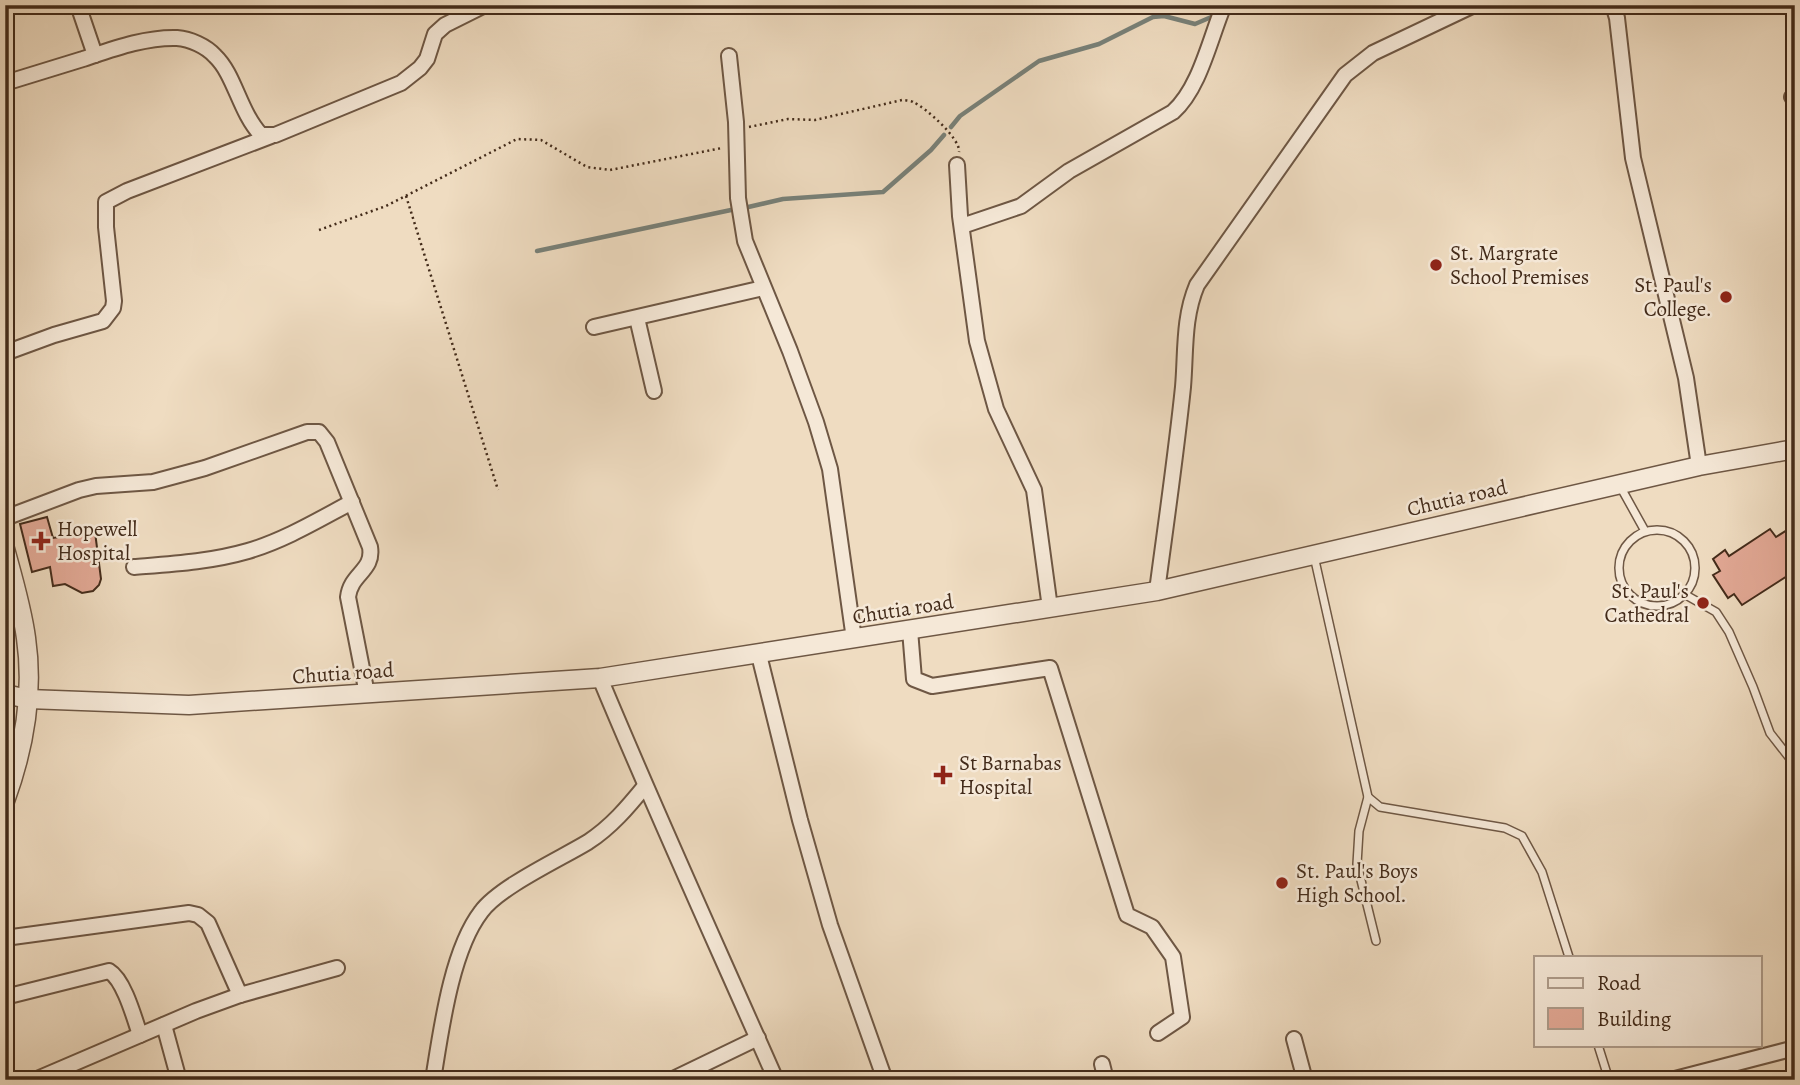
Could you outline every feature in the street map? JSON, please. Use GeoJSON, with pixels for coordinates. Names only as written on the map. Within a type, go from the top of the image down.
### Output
{"type":"FeatureCollection","features":[{"type":"Feature","properties":{"kind":"street"},"geometry":{"type":"LineString","coordinates":[[78,5],[95,55]]}},
{"type":"Feature","properties":{"kind":"street"},"geometry":{"type":"LineString","coordinates":[[5,353],[103,321],[109,316],[114,301],[106,202],[127,191],[275,135],[401,83],[420,68],[435,34],[445,25],[485,5]]}},
{"type":"Feature","properties":{"kind":"street"},"geometry":{"type":"LineString","coordinates":[[1157,591],[1183,385],[1186,325],[1190,302],[1197,285],[1345,75],[1373,53],[1474,5]]}},
{"type":"Feature","properties":{"kind":"street"},"geometry":{"type":"LineString","coordinates":[[1613,5],[1617,18],[1633,158],[1686,377],[1699,466]]}},
{"type":"Feature","properties":{"kind":"street"},"geometry":{"type":"LineString","coordinates":[[962,226],[1021,206],[1069,171],[1174,113],[1184,103],[1221,13]]}},
{"type":"Feature","properties":{"kind":"street"},"geometry":{"type":"LineString","coordinates":[[5,83],[156,38],[179,38],[193,41],[215,55],[253,126],[261,135],[275,135]]}},
{"type":"Feature","properties":{"kind":"street"},"geometry":{"type":"LineString","coordinates":[[729,55],[736,122],[738,198],[746,241],[790,351],[830,469],[854,639]]}},
{"type":"Feature","properties":{"kind":"street"},"geometry":{"type":"LineString","coordinates":[[957,165],[977,341],[996,409],[1034,490],[1050,608]]}},
{"type":"Feature","properties":{"kind":"street"},"geometry":{"type":"LineString","coordinates":[[594,327],[763,288]]}},
{"type":"Feature","properties":{"kind":"street"},"geometry":{"type":"LineString","coordinates":[[637,318],[654,391]]}},
{"type":"Feature","properties":{"kind":"street"},"geometry":{"type":"LineString","coordinates":[[5,517],[79,490],[96,486],[153,482],[205,468],[307,432],[319,432],[324,436],[352,502],[371,555],[368,565],[350,586],[348,597],[367,694]]}},
{"type":"Feature","properties":{"kind":"street","name":"Chutia road"},"geometry":{"type":"LineString","coordinates":[[5,694],[28,699],[189,705],[600,678],[1157,591],[1699,466],[1795,449]]}},
{"type":"Feature","properties":{"kind":"street"},"geometry":{"type":"LineString","coordinates":[[134,568],[206,561],[248,551],[284,537],[352,502]]}},
{"type":"Feature","properties":{"kind":"street"},"geometry":{"type":"LineString","coordinates":[[5,549],[27,640],[28,699],[23,739],[5,801]]}},
{"type":"Feature","properties":{"kind":"street"},"geometry":{"type":"LineString","coordinates":[[910,630],[914,679],[932,685],[1050,668],[1127,915],[1152,927],[1173,957],[1182,1017],[1158,1032]]}},
{"type":"Feature","properties":{"kind":"street"},"geometry":{"type":"LineString","coordinates":[[759,655],[800,820],[830,925],[885,1080]]}},
{"type":"Feature","properties":{"kind":"street"},"geometry":{"type":"LineString","coordinates":[[600,678],[776,1080]]}},
{"type":"Feature","properties":{"kind":"street"},"geometry":{"type":"LineString","coordinates":[[433,1080],[455,970],[467,932],[482,909],[505,891],[591,840],[621,816],[645,786]]}},
{"type":"Feature","properties":{"kind":"street"},"geometry":{"type":"LineString","coordinates":[[5,938],[190,913],[198,915],[208,923],[240,995]]}},
{"type":"Feature","properties":{"kind":"street"},"geometry":{"type":"LineString","coordinates":[[35,1080],[240,995],[337,968]]}},
{"type":"Feature","properties":{"kind":"street"},"geometry":{"type":"LineString","coordinates":[[5,997],[108,971],[115,975],[121,985],[141,1035]]}},
{"type":"Feature","properties":{"kind":"street"},"geometry":{"type":"LineString","coordinates":[[163,1025],[179,1080]]}},
{"type":"Feature","properties":{"kind":"street"},"geometry":{"type":"LineString","coordinates":[[671,1080],[758,1038]]}},
{"type":"Feature","properties":{"kind":"street"},"geometry":{"type":"LineString","coordinates":[[1294,1039],[1305,1080]]}},
{"type":"Feature","properties":{"kind":"street"},"geometry":{"type":"LineString","coordinates":[[1671,1080],[1795,1048]]}},
{"type":"Feature","properties":{"kind":"street"},"geometry":{"type":"LineString","coordinates":[[1102,1064],[1105,1080]]}},
{"type":"Feature","properties":{"kind":"lane"},"geometry":{"type":"LineString","coordinates":[[1619,484],[1645,531]]}},
{"type":"Feature","properties":{"kind":"lane"},"geometry":{"type":"LineString","coordinates":[[1645,531],[1672,533],[1680,537],[1691,551],[1694,560],[1693,578],[1684,594],[1668,604],[1659,606],[1641,603],[1627,592],[1619,575],[1620,557],[1629,541],[1645,531]]}},
{"type":"Feature","properties":{"kind":"lane"},"geometry":{"type":"LineString","coordinates":[[1314,555],[1368,797],[1359,831],[1357,864],[1376,942]]}},
{"type":"Feature","properties":{"kind":"lane"},"geometry":{"type":"LineString","coordinates":[[1684,594],[1716,612],[1729,632],[1754,687],[1770,733],[1795,765]]}},
{"type":"Feature","properties":{"kind":"lane"},"geometry":{"type":"LineString","coordinates":[[1368,797],[1380,807],[1505,828],[1522,836],[1542,872],[1569,956]]}},
{"type":"Feature","properties":{"kind":"lane"},"geometry":{"type":"LineString","coordinates":[[1598,1046],[1609,1080]]}},
{"type":"Feature","properties":{"kind":"path"},"geometry":{"type":"LineString","coordinates":[[735,131],[788,119],[815,120],[902,100],[913,101],[953,134],[960,146],[957,165]]}},
{"type":"Feature","properties":{"kind":"path"},"geometry":{"type":"LineString","coordinates":[[319,230],[386,206],[517,139],[541,141],[587,167],[610,170],[736,146]]}},
{"type":"Feature","properties":{"kind":"path"},"geometry":{"type":"LineString","coordinates":[[406,196],[498,490]]}},
{"type":"Feature","properties":{"kind":"building"},"geometry":{"type":"Polygon","coordinates":[[[47,517],[53,538],[95,532],[101,579],[93,591],[82,593],[65,584],[53,586],[50,567],[32,572],[20,524],[47,517]]]}},
{"type":"Feature","properties":{"kind":"building","name":"St. Paul's Cathedral"},"geometry":{"type":"Polygon","coordinates":[[[1795,525],[1795,571],[1742,605],[1734,594],[1728,598],[1713,575],[1720,571],[1713,559],[1725,550],[1729,556],[1770,529],[1776,537],[1795,525]]]}},
{"type":"Feature","properties":{"kind":"waterway"},"geometry":{"type":"LineString","coordinates":[[951,127],[960,116],[1039,61],[1099,44],[1153,17],[1164,16],[1195,24],[1216,15]]}},
{"type":"Feature","properties":{"kind":"waterway"},"geometry":{"type":"LineString","coordinates":[[744,208],[783,199],[883,192],[944,135]]}},
{"type":"Feature","properties":{"kind":"waterway"},"geometry":{"type":"LineString","coordinates":[[537,251],[731,210]]}},
{"type":"Feature","properties":{"kind":"place","name":"St. Margrate School Premises"},"geometry":{"type":"Point","coordinates":[1436,265]}},
{"type":"Feature","properties":{"kind":"place","name":"St. Paul's College."},"geometry":{"type":"Point","coordinates":[1726,297]}},
{"type":"Feature","properties":{"kind":"place","name":"Hopewell Hospital"},"geometry":{"type":"Point","coordinates":[41,541]}},
{"type":"Feature","properties":{"kind":"place","name":"St. Paul's Cathedral"},"geometry":{"type":"Point","coordinates":[1703,603]}},
{"type":"Feature","properties":{"kind":"place","name":"St Barnabas Hospital"},"geometry":{"type":"Point","coordinates":[943,775]}},
{"type":"Feature","properties":{"kind":"place","name":"St. Paul's Boys High School."},"geometry":{"type":"Point","coordinates":[1282,883]}}]}
